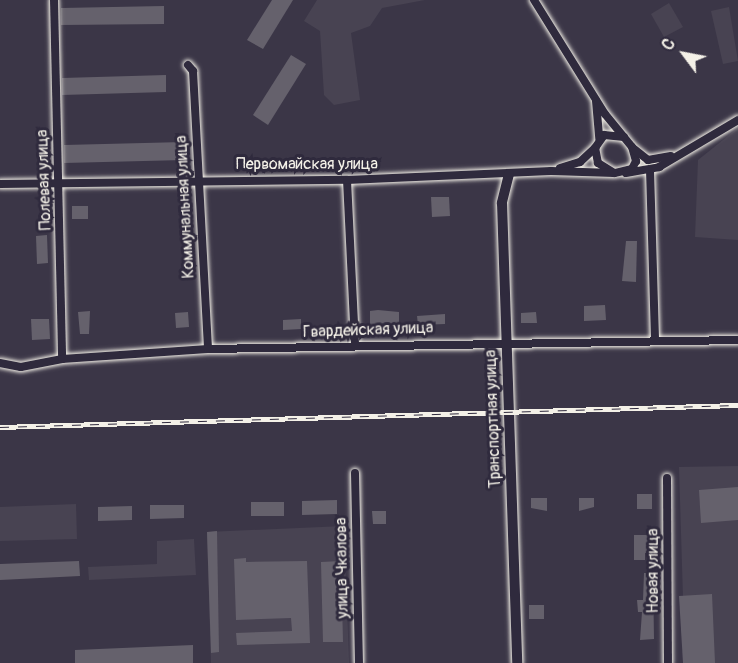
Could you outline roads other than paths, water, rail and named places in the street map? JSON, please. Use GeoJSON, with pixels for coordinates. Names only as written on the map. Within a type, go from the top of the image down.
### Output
{"type":"FeatureCollection","features":[{"type":"Feature","properties":{"kind":"street","name":"Полевая улица"},"geometry":{"type":"LineString","coordinates":[[54,0],[62,359]]}},
{"type":"Feature","properties":{"kind":"street"},"geometry":{"type":"LineString","coordinates":[[534,0],[632,147],[654,160],[688,149]]}},
{"type":"Feature","properties":{"kind":"street","name":"Коммунальная улица"},"geometry":{"type":"LineString","coordinates":[[188,65],[193,71],[208,349]]}},
{"type":"Feature","properties":{"kind":"street"},"geometry":{"type":"LineString","coordinates":[[551,171],[580,162],[594,148],[599,139],[595,94]]}},
{"type":"Feature","properties":{"kind":"street"},"geometry":{"type":"LineString","coordinates":[[594,148],[598,163],[614,173],[626,174],[650,170],[738,120]]}},
{"type":"Feature","properties":{"kind":"street"},"geometry":{"type":"LineString","coordinates":[[599,139],[616,133],[624,137]]}},
{"type":"Feature","properties":{"kind":"street"},"geometry":{"type":"LineString","coordinates":[[626,174],[636,161],[632,147]]}},
{"type":"Feature","properties":{"kind":"street"},"geometry":{"type":"LineString","coordinates":[[650,170],[655,339]]}},
{"type":"Feature","properties":{"kind":"street","name":"Первомайская улица"},"geometry":{"type":"LineString","coordinates":[[0,184],[200,179],[347,180],[551,171],[614,173]]}},
{"type":"Feature","properties":{"kind":"street","name":"Транспортная улица"},"geometry":{"type":"LineString","coordinates":[[508,174],[502,203],[504,341],[517,663]]}},
{"type":"Feature","properties":{"kind":"street"},"geometry":{"type":"LineString","coordinates":[[347,180],[355,345]]}},
{"type":"Feature","properties":{"kind":"street","name":"Гвардейская улица"},"geometry":{"type":"LineString","coordinates":[[0,363],[21,367],[62,359],[208,349],[504,341],[738,340]]}},
{"type":"Feature","properties":{"kind":"street","name":"улица Чкалова"},"geometry":{"type":"LineString","coordinates":[[355,473],[359,663]]}},
{"type":"Feature","properties":{"kind":"street","name":"Новая улица"},"geometry":{"type":"LineString","coordinates":[[667,478],[668,663]]}},
{"type":"Feature","properties":{"kind":"railway"},"geometry":{"type":"LineString","coordinates":[[0,427],[738,405]]}}]}
